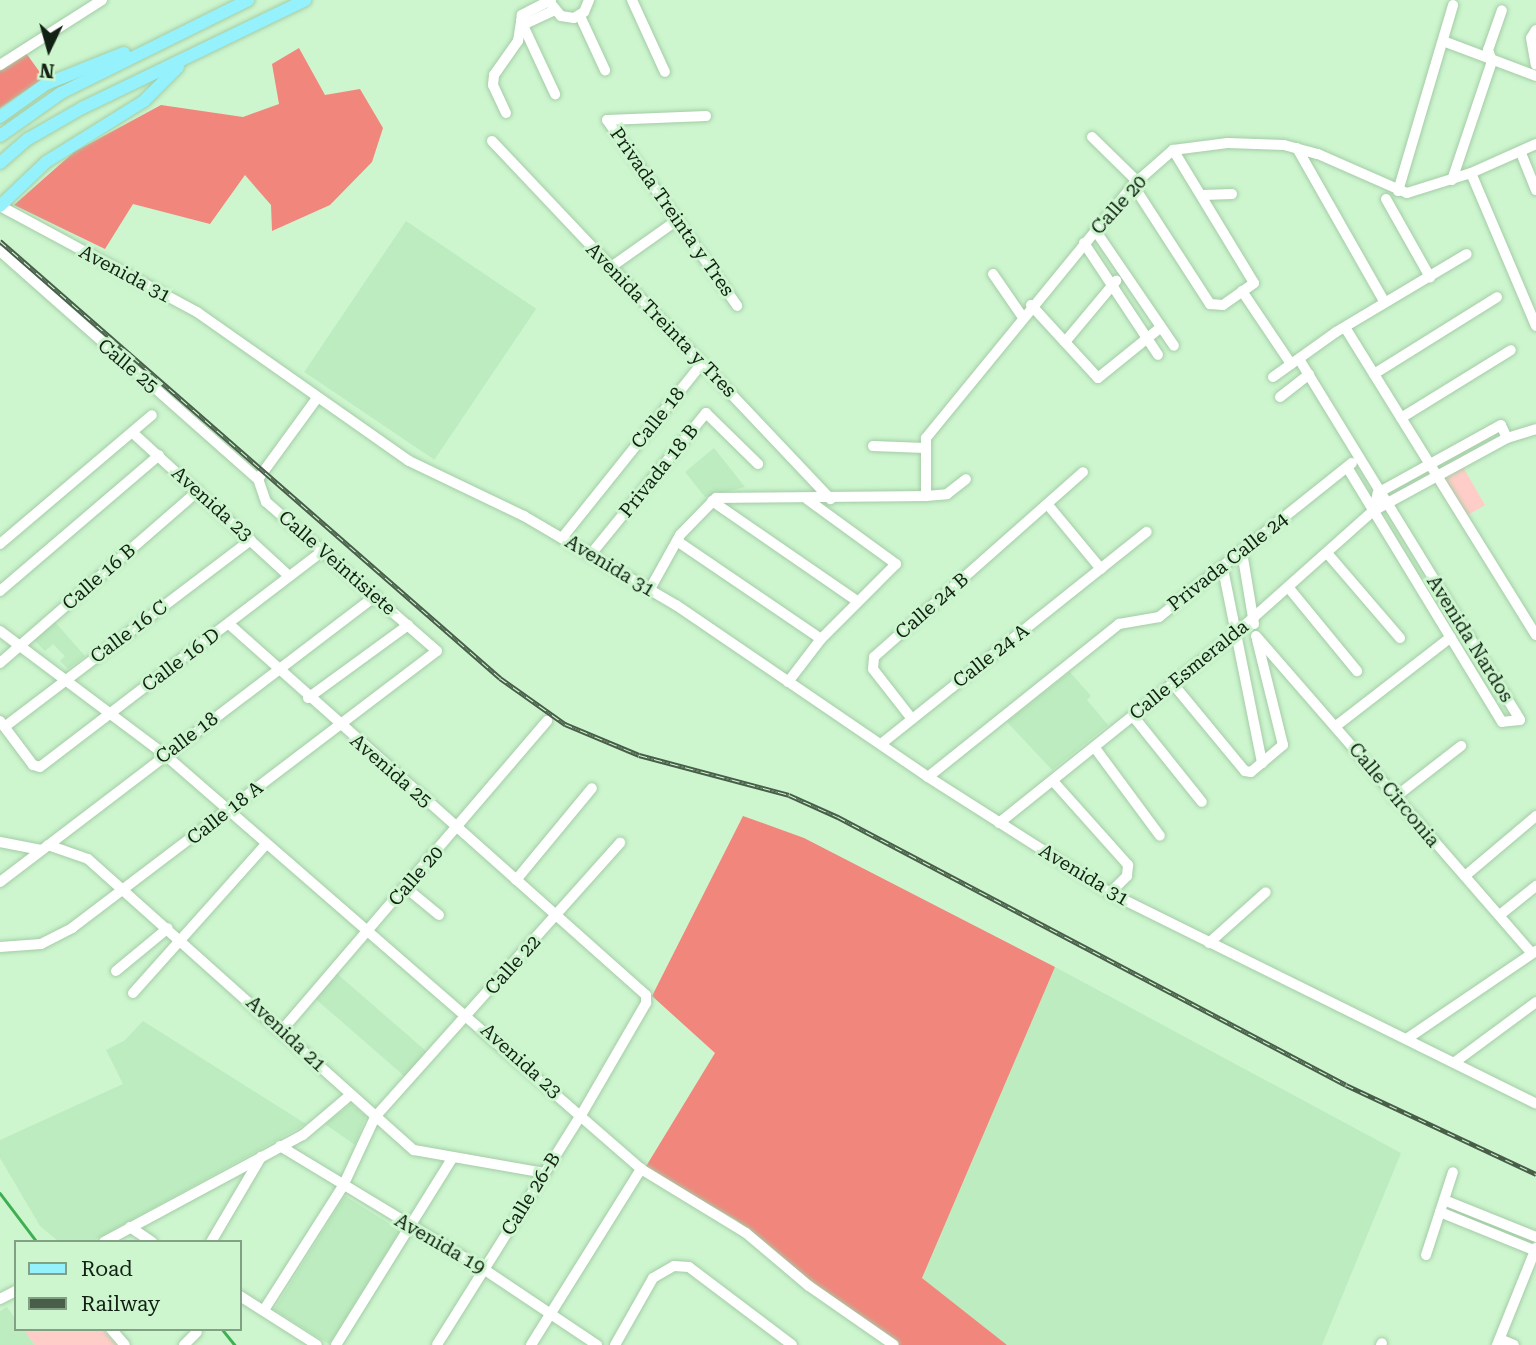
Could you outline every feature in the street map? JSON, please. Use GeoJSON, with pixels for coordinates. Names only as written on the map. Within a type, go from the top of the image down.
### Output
{"type":"FeatureCollection","features":[{"type":"Feature","properties":{"kind":"main road"},"geometry":{"type":"LineString","coordinates":[[0,136],[61,93],[154,44],[248,0]]}},
{"type":"Feature","properties":{"kind":"main road"},"geometry":{"type":"LineString","coordinates":[[0,163],[28,139],[82,108],[185,61],[305,0]]}},
{"type":"Feature","properties":{"kind":"main road"},"geometry":{"type":"LineString","coordinates":[[0,117],[46,84],[154,44]]}},
{"type":"Feature","properties":{"kind":"main road"},"geometry":{"type":"LineString","coordinates":[[0,206],[66,147],[144,101],[185,61]]}},
{"type":"Feature","properties":{"kind":"street"},"geometry":{"type":"LineString","coordinates":[[0,65],[102,0]]}},
{"type":"Feature","properties":{"kind":"street"},"geometry":{"type":"LineString","coordinates":[[580,16],[589,0]]}},
{"type":"Feature","properties":{"kind":"street"},"geometry":{"type":"LineString","coordinates":[[632,0],[665,72]]}},
{"type":"Feature","properties":{"kind":"street"},"geometry":{"type":"LineString","coordinates":[[521,21],[527,23],[553,3],[567,18],[580,16]]}},
{"type":"Feature","properties":{"kind":"street"},"geometry":{"type":"LineString","coordinates":[[1398,191],[1453,5]]}},
{"type":"Feature","properties":{"kind":"street"},"geometry":{"type":"LineString","coordinates":[[1452,180],[1492,61],[1488,50],[1502,10]]}},
{"type":"Feature","properties":{"kind":"street"},"geometry":{"type":"LineString","coordinates":[[580,16],[606,70]]}},
{"type":"Feature","properties":{"kind":"street"},"geometry":{"type":"LineString","coordinates":[[521,21],[555,94]]}},
{"type":"Feature","properties":{"kind":"street"},"geometry":{"type":"LineString","coordinates":[[506,113],[493,85],[494,75],[517,41],[521,21]]}},
{"type":"Feature","properties":{"kind":"street"},"geometry":{"type":"LineString","coordinates":[[1536,30],[1531,38],[1536,65]]}},
{"type":"Feature","properties":{"kind":"street"},"geometry":{"type":"LineString","coordinates":[[1443,41],[1536,76]]}},
{"type":"Feature","properties":{"kind":"street","name":"Privada Treinta y Tres"},"geometry":{"type":"LineString","coordinates":[[706,116],[608,118],[676,222],[737,306]]}},
{"type":"Feature","properties":{"kind":"street"},"geometry":{"type":"LineString","coordinates":[[1092,138],[1135,183],[1215,307],[1242,291],[1254,279],[1173,150],[1228,143],[1297,148],[1407,193],[1471,173],[1521,153],[1536,144]]}},
{"type":"Feature","properties":{"kind":"street","name":"Avenida Treinta y Tres"},"geometry":{"type":"LineString","coordinates":[[492,141],[831,499]]}},
{"type":"Feature","properties":{"kind":"street"},"geometry":{"type":"LineString","coordinates":[[1297,148],[1385,303]]}},
{"type":"Feature","properties":{"kind":"street","name":"Calle 20"},"geometry":{"type":"LineString","coordinates":[[925,448],[926,438],[1031,305],[1135,183],[1173,150]]}},
{"type":"Feature","properties":{"kind":"street"},"geometry":{"type":"LineString","coordinates":[[1521,153],[1536,190]]}},
{"type":"Feature","properties":{"kind":"street"},"geometry":{"type":"LineString","coordinates":[[1471,173],[1536,326]]}},
{"type":"Feature","properties":{"kind":"street"},"geometry":{"type":"LineString","coordinates":[[1203,195],[1232,194]]}},
{"type":"Feature","properties":{"kind":"street"},"geometry":{"type":"LineString","coordinates":[[1386,199],[1430,276]]}},
{"type":"Feature","properties":{"kind":"street","name":"Avenida 31"},"geometry":{"type":"LineString","coordinates":[[0,206],[197,312],[409,461],[562,538],[650,589],[928,778],[1110,894],[1408,1038],[1536,1104]]}},
{"type":"Feature","properties":{"kind":"street"},"geometry":{"type":"LineString","coordinates":[[611,267],[676,222]]}},
{"type":"Feature","properties":{"kind":"street"},"geometry":{"type":"LineString","coordinates":[[1095,230],[1174,346]]}},
{"type":"Feature","properties":{"kind":"street"},"geometry":{"type":"LineString","coordinates":[[1084,243],[1148,335],[1158,355]]}},
{"type":"Feature","properties":{"kind":"street","name":"Calle 25"},"geometry":{"type":"LineString","coordinates":[[0,251],[258,480]]}},
{"type":"Feature","properties":{"kind":"street"},"geometry":{"type":"LineString","coordinates":[[1273,377],[1385,303],[1467,254]]}},
{"type":"Feature","properties":{"kind":"street"},"geometry":{"type":"LineString","coordinates":[[993,274],[1022,316]]}},
{"type":"Feature","properties":{"kind":"street"},"geometry":{"type":"LineString","coordinates":[[1065,342],[1124,274]]}},
{"type":"Feature","properties":{"kind":"street","name":"Avenida Nardos"},"geometry":{"type":"LineString","coordinates":[[1242,291],[1295,362],[1309,374],[1373,511],[1502,722],[1520,720],[1386,505],[1352,463]]}},
{"type":"Feature","properties":{"kind":"street"},"geometry":{"type":"LineString","coordinates":[[1374,374],[1497,297]]}},
{"type":"Feature","properties":{"kind":"street"},"geometry":{"type":"LineString","coordinates":[[1031,305],[1098,378],[1161,327]]}},
{"type":"Feature","properties":{"kind":"street"},"geometry":{"type":"LineString","coordinates":[[1346,329],[1536,635]]}},
{"type":"Feature","properties":{"kind":"street"},"geometry":{"type":"LineString","coordinates":[[1401,418],[1511,349]]}},
{"type":"Feature","properties":{"kind":"street","name":"Calle 18"},"geometry":{"type":"LineString","coordinates":[[562,538],[702,363]]}},
{"type":"Feature","properties":{"kind":"street"},"geometry":{"type":"LineString","coordinates":[[1280,397],[1309,374]]}},
{"type":"Feature","properties":{"kind":"street"},"geometry":{"type":"LineString","coordinates":[[258,480],[317,398]]}},
{"type":"Feature","properties":{"kind":"street","name":"Privada 18 B"},"geometry":{"type":"LineString","coordinates":[[591,554],[706,412],[758,464]]}},
{"type":"Feature","properties":{"kind":"street"},"geometry":{"type":"LineString","coordinates":[[0,544],[152,415]]}},
{"type":"Feature","properties":{"kind":"street"},"geometry":{"type":"LineString","coordinates":[[1373,511],[1378,493],[1494,425],[1501,425],[1507,438]]}},
{"type":"Feature","properties":{"kind":"street"},"geometry":{"type":"LineString","coordinates":[[1373,511],[1507,438],[1536,429]]}},
{"type":"Feature","properties":{"kind":"street","name":"Avenida 23"},"geometry":{"type":"LineString","coordinates":[[134,433],[289,576]]}},
{"type":"Feature","properties":{"kind":"street"},"geometry":{"type":"LineString","coordinates":[[873,446],[925,448],[926,496]]}},
{"type":"Feature","properties":{"kind":"street"},"geometry":{"type":"LineString","coordinates":[[0,591],[159,455]]}},
{"type":"Feature","properties":{"kind":"street","name":"Privada Calle 24"},"geometry":{"type":"LineString","coordinates":[[928,778],[1119,624],[1159,617],[1223,569],[1352,463]]}},
{"type":"Feature","properties":{"kind":"street"},"geometry":{"type":"LineString","coordinates":[[1083,472],[1048,505],[1101,569]]}},
{"type":"Feature","properties":{"kind":"street"},"geometry":{"type":"LineString","coordinates":[[650,589],[677,541],[712,501],[926,496],[947,494],[966,479]]}},
{"type":"Feature","properties":{"kind":"street","name":"Calle Veintisiete"},"geometry":{"type":"LineString","coordinates":[[258,480],[266,502],[437,651]]}},
{"type":"Feature","properties":{"kind":"street","name":"Calle 16 B"},"geometry":{"type":"LineString","coordinates":[[0,663],[198,491]]}},
{"type":"Feature","properties":{"kind":"street"},"geometry":{"type":"LineString","coordinates":[[788,682],[821,639],[896,564],[806,498]]}},
{"type":"Feature","properties":{"kind":"street"},"geometry":{"type":"LineString","coordinates":[[712,501],[857,601]]}},
{"type":"Feature","properties":{"kind":"street","name":"Calle 24 B"},"geometry":{"type":"LineString","coordinates":[[912,719],[871,662],[1048,505]]}},
{"type":"Feature","properties":{"kind":"street","name":"Calle Esmeralda"},"geometry":{"type":"LineString","coordinates":[[999,822],[1054,781],[1235,634],[1373,511]]}},
{"type":"Feature","properties":{"kind":"street","name":"Calle 24 A"},"geometry":{"type":"LineString","coordinates":[[881,744],[1147,532]]}},
{"type":"Feature","properties":{"kind":"street","name":"Calle 16 C"},"geometry":{"type":"LineString","coordinates":[[3,723],[65,680],[251,540]]}},
{"type":"Feature","properties":{"kind":"street"},"geometry":{"type":"LineString","coordinates":[[677,541],[821,639]]}},
{"type":"Feature","properties":{"kind":"street","name":"Calle 16 D"},"geometry":{"type":"LineString","coordinates":[[3,723],[36,768],[324,550]]}},
{"type":"Feature","properties":{"kind":"street"},"geometry":{"type":"LineString","coordinates":[[1173,684],[1247,772],[1283,745],[1256,636],[1242,552]]}},
{"type":"Feature","properties":{"kind":"street"},"geometry":{"type":"LineString","coordinates":[[1327,553],[1400,638]]}},
{"type":"Feature","properties":{"kind":"street"},"geometry":{"type":"LineString","coordinates":[[1223,569],[1262,763]]}},
{"type":"Feature","properties":{"kind":"street"},"geometry":{"type":"LineString","coordinates":[[1287,587],[1357,671]]}},
{"type":"Feature","properties":{"kind":"street","name":"Calle 18"},"geometry":{"type":"LineString","coordinates":[[0,882],[164,754],[376,596]]}},
{"type":"Feature","properties":{"kind":"street","name":"Avenida 25"},"geometry":{"type":"LineString","coordinates":[[229,624],[277,671],[556,916]]}},
{"type":"Feature","properties":{"kind":"street"},"geometry":{"type":"LineString","coordinates":[[308,698],[408,625]]}},
{"type":"Feature","properties":{"kind":"street"},"geometry":{"type":"LineString","coordinates":[[0,631],[164,754]]}},
{"type":"Feature","properties":{"kind":"street","name":"Calle Circonia"},"geometry":{"type":"LineString","coordinates":[[1256,636],[1336,726],[1394,798],[1534,952]]}},
{"type":"Feature","properties":{"kind":"street"},"geometry":{"type":"LineString","coordinates":[[1336,726],[1451,638]]}},
{"type":"Feature","properties":{"kind":"street","name":"Calle 18 A"},"geometry":{"type":"LineString","coordinates":[[0,947],[41,944],[125,891],[437,651]]}},
{"type":"Feature","properties":{"kind":"street"},"geometry":{"type":"LineString","coordinates":[[1133,716],[1202,802]]}},
{"type":"Feature","properties":{"kind":"street","name":"Calle 20"},"geometry":{"type":"LineString","coordinates":[[283,1029],[547,721]]}},
{"type":"Feature","properties":{"kind":"street"},"geometry":{"type":"LineString","coordinates":[[1394,798],[1461,746]]}},
{"type":"Feature","properties":{"kind":"street"},"geometry":{"type":"LineString","coordinates":[[1095,748],[1160,836]]}},
{"type":"Feature","properties":{"kind":"street","name":"Avenida 23"},"geometry":{"type":"LineString","coordinates":[[164,754],[227,811],[469,1015],[641,1169],[746,1233],[809,1286],[894,1345]]}},
{"type":"Feature","properties":{"kind":"street"},"geometry":{"type":"LineString","coordinates":[[1054,781],[1128,865],[1127,876],[1110,894]]}},
{"type":"Feature","properties":{"kind":"street"},"geometry":{"type":"LineString","coordinates":[[516,880],[592,788]]}},
{"type":"Feature","properties":{"kind":"street"},"geometry":{"type":"LineString","coordinates":[[1465,876],[1536,816]]}},
{"type":"Feature","properties":{"kind":"street","name":"Avenida 21"},"geometry":{"type":"LineString","coordinates":[[0,842],[45,848],[88,859],[283,1029],[349,1096],[414,1150],[451,1160],[544,1173]]}},
{"type":"Feature","properties":{"kind":"street","name":"Calle 22"},"geometry":{"type":"LineString","coordinates":[[264,1310],[343,1186],[375,1116],[469,1015],[620,843]]}},
{"type":"Feature","properties":{"kind":"street"},"geometry":{"type":"LineString","coordinates":[[133,993],[266,844]]}},
{"type":"Feature","properties":{"kind":"street"},"geometry":{"type":"LineString","coordinates":[[1501,914],[1536,886]]}},
{"type":"Feature","properties":{"kind":"street"},"geometry":{"type":"LineString","coordinates":[[405,887],[439,915]]}},
{"type":"Feature","properties":{"kind":"street"},"geometry":{"type":"LineString","coordinates":[[1209,943],[1266,892]]}},
{"type":"Feature","properties":{"kind":"street","name":"Calle 26-B"},"geometry":{"type":"LineString","coordinates":[[437,1345],[581,1115],[646,1003],[646,995],[556,916]]}},
{"type":"Feature","properties":{"kind":"street"},"geometry":{"type":"LineString","coordinates":[[116,971],[168,928]]}},
{"type":"Feature","properties":{"kind":"street"},"geometry":{"type":"LineString","coordinates":[[1408,1038],[1534,952]]}},
{"type":"Feature","properties":{"kind":"street"},"geometry":{"type":"LineString","coordinates":[[1455,1062],[1536,1002]]}},
{"type":"Feature","properties":{"kind":"street"},"geometry":{"type":"LineString","coordinates":[[107,1240],[311,1130],[349,1096]]}},
{"type":"Feature","properties":{"kind":"street","name":"Avenida 19"},"geometry":{"type":"LineString","coordinates":[[280,1146],[411,1228],[485,1270],[597,1345]]}},
{"type":"Feature","properties":{"kind":"street"},"geometry":{"type":"LineString","coordinates":[[212,1240],[261,1157]]}},
{"type":"Feature","properties":{"kind":"street"},"geometry":{"type":"LineString","coordinates":[[336,1345],[451,1160]]}},
{"type":"Feature","properties":{"kind":"street"},"geometry":{"type":"LineString","coordinates":[[531,1345],[641,1169]]}},
{"type":"Feature","properties":{"kind":"street"},"geometry":{"type":"LineString","coordinates":[[1426,1255],[1453,1172]]}},
{"type":"Feature","properties":{"kind":"street"},"geometry":{"type":"LineString","coordinates":[[1444,1200],[1536,1237]]}},
{"type":"Feature","properties":{"kind":"street"},"geometry":{"type":"LineString","coordinates":[[1440,1212],[1536,1250],[1499,1342],[1514,1345]]}},
{"type":"Feature","properties":{"kind":"street"},"geometry":{"type":"LineString","coordinates":[[130,1227],[149,1240]]}},
{"type":"Feature","properties":{"kind":"street"},"geometry":{"type":"LineString","coordinates":[[615,1345],[653,1278],[674,1266],[690,1267],[792,1345]]}},
{"type":"Feature","properties":{"kind":"street"},"geometry":{"type":"LineString","coordinates":[[242,1297],[317,1345]]}},
{"type":"Feature","properties":{"kind":"street"},"geometry":{"type":"LineString","coordinates":[[113,1331],[125,1345]]}},
{"type":"Feature","properties":{"kind":"street"},"geometry":{"type":"LineString","coordinates":[[184,1345],[198,1332]]}},
{"type":"Feature","properties":{"kind":"shaded area"},"geometry":{"type":"Polygon","coordinates":[[[299,48],[325,95],[360,89],[383,128],[372,162],[330,205],[272,231],[271,205],[245,175],[210,224],[133,204],[105,249],[14,205],[74,152],[161,105],[243,117],[279,104],[272,64],[299,48]]]}},
{"type":"Feature","properties":{"kind":"shaded area"},"geometry":{"type":"Polygon","coordinates":[[[26,53],[44,78],[0,108],[0,71],[26,53]]]}},
{"type":"Feature","properties":{"kind":"shaded area"},"geometry":{"type":"Polygon","coordinates":[[[406,221],[536,309],[434,460],[304,372],[406,221]]]}},
{"type":"Feature","properties":{"kind":"shaded area"},"geometry":{"type":"Polygon","coordinates":[[[714,448],[745,487],[705,497],[685,472],[714,448]]]}},
{"type":"Feature","properties":{"kind":"shaded area"},"geometry":{"type":"Polygon","coordinates":[[[1463,467],[1485,505],[1463,518],[1441,480],[1463,467]]]}},
{"type":"Feature","properties":{"kind":"shaded area"},"geometry":{"type":"Polygon","coordinates":[[[55,622],[85,656],[68,669],[60,661],[65,656],[53,644],[45,651],[34,640],[55,622]]]}},
{"type":"Feature","properties":{"kind":"shaded area"},"geometry":{"type":"Polygon","coordinates":[[[1070,672],[1091,696],[1087,700],[1108,725],[1052,770],[1007,722],[1070,672]]]}},
{"type":"Feature","properties":{"kind":"shaded area"},"geometry":{"type":"Polygon","coordinates":[[[743,816],[804,838],[1055,967],[922,1278],[1007,1345],[897,1345],[805,1278],[736,1220],[645,1168],[715,1053],[652,996],[743,816]]]}},
{"type":"Feature","properties":{"kind":"shaded area"},"geometry":{"type":"Polygon","coordinates":[[[1055,967],[1401,1153],[1322,1345],[1007,1345],[922,1278],[1055,967]]]}},
{"type":"Feature","properties":{"kind":"shaded area"},"geometry":{"type":"Polygon","coordinates":[[[335,972],[427,1052],[405,1077],[313,997],[335,972]]]}},
{"type":"Feature","properties":{"kind":"shaded area"},"geometry":{"type":"Polygon","coordinates":[[[143,1021],[306,1124],[95,1240],[57,1240],[40,1226],[0,1158],[0,1140],[123,1084],[106,1050],[124,1041],[143,1021]]]}},
{"type":"Feature","properties":{"kind":"shaded area"},"geometry":{"type":"Polygon","coordinates":[[[351,1104],[366,1116],[355,1145],[325,1124],[351,1104]]]}},
{"type":"Feature","properties":{"kind":"shaded area"},"geometry":{"type":"Polygon","coordinates":[[[345,1196],[400,1230],[329,1344],[274,1310],[345,1196]]]}},
{"type":"Feature","properties":{"kind":"shaded area"},"geometry":{"type":"Polygon","coordinates":[[[7,1307],[14,1317],[14,1331],[24,1331],[35,1345],[0,1345],[0,1311],[7,1307]]]}},
{"type":"Feature","properties":{"kind":"shaded area"},"geometry":{"type":"Polygon","coordinates":[[[24,1331],[104,1331],[117,1345],[35,1345],[24,1331]]]}},
{"type":"Feature","properties":{"kind":"waterway"},"geometry":{"type":"LineString","coordinates":[[0,1193],[35,1240]]}},
{"type":"Feature","properties":{"kind":"waterway"},"geometry":{"type":"LineString","coordinates":[[224,1331],[235,1345]]}},
{"type":"Feature","properties":{"kind":"railway"},"geometry":{"type":"LineString","coordinates":[[0,241],[500,678],[565,724],[639,755],[789,795],[838,817],[1346,1085],[1536,1174]]}}]}
